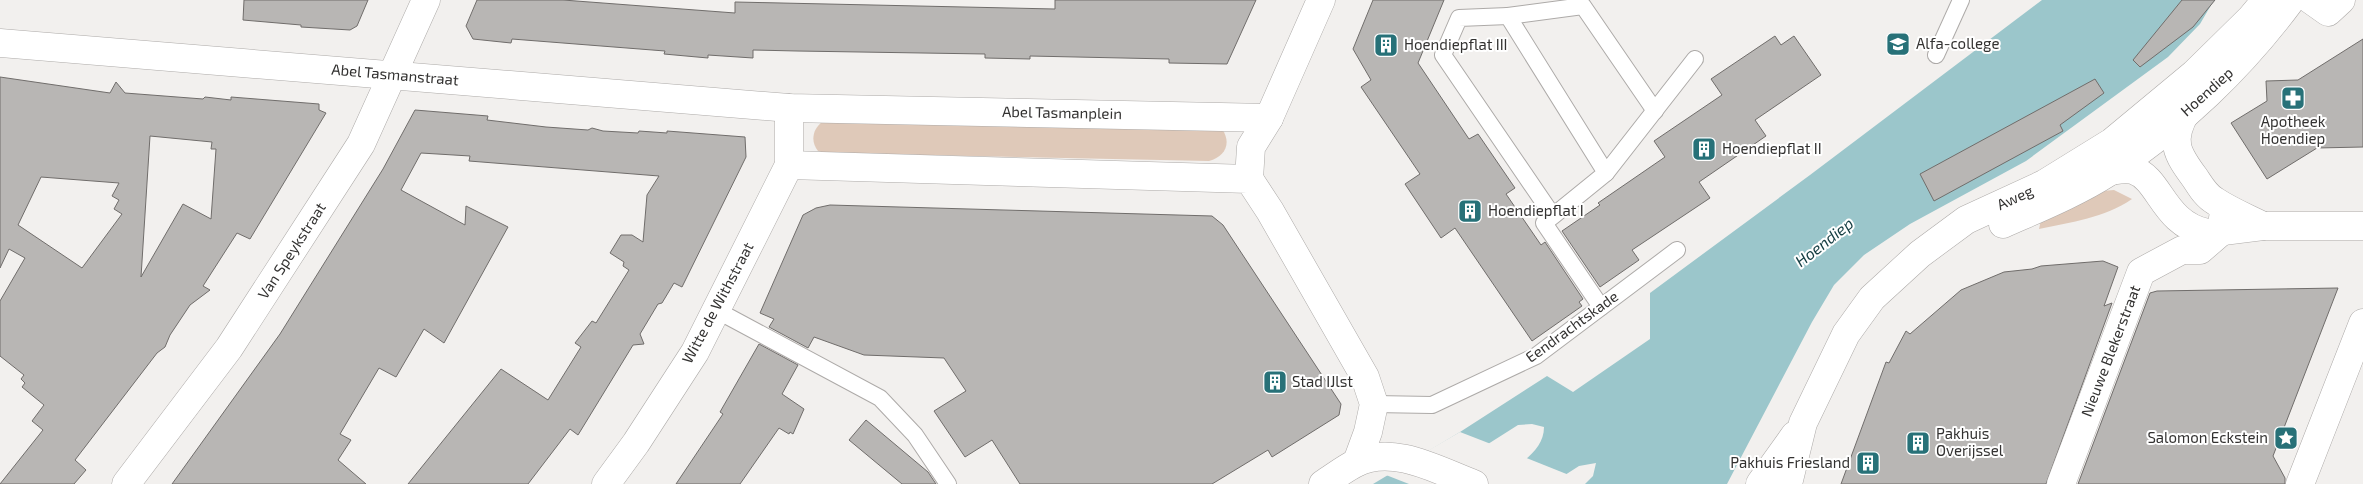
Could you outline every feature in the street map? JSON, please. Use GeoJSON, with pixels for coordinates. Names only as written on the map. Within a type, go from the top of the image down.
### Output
{"type":"FeatureCollection","features":[{"type":"Feature","properties":{"kind":"street","name":"Van Speykstraat"},"geometry":{"type":"LineString","coordinates":[[126,484],[229,348],[361,144],[394,75],[426,0]]}},
{"type":"Feature","properties":{"kind":"street"},"geometry":{"type":"LineString","coordinates":[[1321,0],[1269,118],[1251,147],[1248,179],[1270,211],[1365,376],[1374,404],[1368,432],[1356,462]]}},
{"type":"Feature","properties":{"kind":"street","name":"Hoendiep"},"geometry":{"type":"LineString","coordinates":[[2112,142],[2194,74],[2251,18],[2266,0]]}},
{"type":"Feature","properties":{"kind":"street","name":"Hoendiep"},"geometry":{"type":"LineString","coordinates":[[2109,171],[2186,112],[2252,50],[2291,0]]}},
{"type":"Feature","properties":{"kind":"street","name":"Abel Tasmanstraat"},"geometry":{"type":"LineString","coordinates":[[0,43],[790,108]]}},
{"type":"Feature","properties":{"kind":"street","name":"Abel Tasmanplein"},"geometry":{"type":"LineString","coordinates":[[790,108],[1269,118]]}},
{"type":"Feature","properties":{"kind":"street","name":"Witte de Withstraat"},"geometry":{"type":"LineString","coordinates":[[606,484],[636,443],[695,352],[789,165],[790,108]]}},
{"type":"Feature","properties":{"kind":"street"},"geometry":{"type":"LineString","coordinates":[[2186,112],[2177,132],[2178,151],[2223,218],[2263,226],[2363,226]]}},
{"type":"Feature","properties":{"kind":"street","name":"Aweg"},"geometry":{"type":"LineString","coordinates":[[1760,484],[1803,423],[1846,334],[1872,298],[1920,254],[1966,220],[2044,184],[2112,142]]}},
{"type":"Feature","properties":{"kind":"street"},"geometry":{"type":"LineString","coordinates":[[789,165],[1248,179]]}},
{"type":"Feature","properties":{"kind":"street"},"geometry":{"type":"LineString","coordinates":[[2109,171],[2133,170],[2142,176],[2171,213],[2189,227],[2207,233],[2223,218]]}},
{"type":"Feature","properties":{"kind":"street","name":"Aweg"},"geometry":{"type":"LineString","coordinates":[[1920,254],[2000,225],[2085,186],[2109,171]]}},
{"type":"Feature","properties":{"kind":"street","name":"Nieuwe Blekerstraat"},"geometry":{"type":"LineString","coordinates":[[2060,484],[2142,272],[2182,250],[2200,250],[2223,218]]}},
{"type":"Feature","properties":{"kind":"street"},"geometry":{"type":"LineString","coordinates":[[2300,484],[2363,323]]}},
{"type":"Feature","properties":{"kind":"street","name":"Aweg"},"geometry":{"type":"LineString","coordinates":[[1788,484],[1803,423]]}},
{"type":"Feature","properties":{"kind":"street"},"geometry":{"type":"LineString","coordinates":[[1323,484],[1356,462],[1386,456],[1411,461],[1474,484]]}},
{"type":"Feature","properties":{"kind":"lane"},"geometry":{"type":"LineString","coordinates":[[1936,55],[1962,0]]}},
{"type":"Feature","properties":{"kind":"lane"},"geometry":{"type":"LineString","coordinates":[[1553,216],[1444,55],[1459,18],[1508,16],[1584,6],[1654,111]]}},
{"type":"Feature","properties":{"kind":"lane"},"geometry":{"type":"LineString","coordinates":[[1508,16],[1606,172]]}},
{"type":"Feature","properties":{"kind":"lane"},"geometry":{"type":"LineString","coordinates":[[1601,307],[1544,223],[1606,172],[1695,60]]}},
{"type":"Feature","properties":{"kind":"lane","name":"Eendrachtskade"},"geometry":{"type":"LineString","coordinates":[[1374,404],[1432,405],[1536,356],[1677,250]]}},
{"type":"Feature","properties":{"kind":"lane"},"geometry":{"type":"LineString","coordinates":[[716,310],[880,398],[915,435],[948,484]]}},
{"type":"Feature","properties":{"kind":"shaded area"},"geometry":{"type":"Polygon","coordinates":[[[822,122],[1222,129],[1225,134],[1226,144],[1223,153],[1209,161],[824,153],[818,151],[813,139],[815,132],[822,122]]]}},
{"type":"Feature","properties":{"kind":"shaded area"},"geometry":{"type":"Polygon","coordinates":[[[2114,190],[2132,199],[2099,215],[2039,229],[2041,220],[2102,191],[2114,190]]]}},
{"type":"Feature","properties":{"kind":"water"},"geometry":{"type":"Polygon","coordinates":[[[2042,0],[2214,0],[2200,24],[2168,57],[2026,161],[1910,224],[1864,255],[1834,285],[1812,322],[1727,484],[1585,484],[1593,476],[1596,463],[1579,466],[1551,484],[1486,484],[1523,461],[1538,446],[1544,427],[1532,424],[1518,425],[1425,484],[1373,484],[1460,432],[1547,376],[1573,392],[1650,339],[1650,293],[2042,0]]]}},
{"type":"Feature","properties":{"kind":"pier"},"geometry":{"type":"Polygon","coordinates":[[[1460,432],[1491,444],[1430,484],[1409,484],[1386,475],[1460,432]]]}},
{"type":"Feature","properties":{"kind":"pier"},"geometry":{"type":"Polygon","coordinates":[[[1524,457],[1569,475],[1555,484],[1484,484],[1524,457]]]}},
{"type":"Feature","properties":{"kind":"building"},"geometry":{"type":"Polygon","coordinates":[[[244,0],[368,0],[357,26],[350,30],[301,27],[301,25],[243,20],[244,0]]]}},
{"type":"Feature","properties":{"kind":"building"},"geometry":{"type":"Polygon","coordinates":[[[477,0],[563,0],[735,13],[735,2],[1055,9],[1055,0],[1256,0],[1227,64],[1169,63],[1169,59],[1030,56],[1030,59],[985,58],[985,54],[753,50],[753,58],[708,55],[708,58],[664,54],[665,51],[512,39],[511,43],[473,39],[466,26],[477,0]]]}},
{"type":"Feature","properties":{"kind":"building","name":"Hoendiepflat I"},"geometry":{"type":"Polygon","coordinates":[[[1373,0],[1444,0],[1418,63],[1469,139],[1478,134],[1515,188],[1506,194],[1541,245],[1545,242],[1583,299],[1579,302],[1582,306],[1532,341],[1455,228],[1441,238],[1405,184],[1420,174],[1361,87],[1371,80],[1353,49],[1373,0]]]}},
{"type":"Feature","properties":{"kind":"building"},"geometry":{"type":"Polygon","coordinates":[[[2182,0],[2215,0],[2193,27],[2140,67],[2133,60],[2182,0]]]}},
{"type":"Feature","properties":{"kind":"building","name":"Hoendiepflat II"},"geometry":{"type":"Polygon","coordinates":[[[1775,36],[1781,45],[1794,36],[1821,75],[1755,120],[1766,136],[1699,182],[1710,198],[1632,250],[1639,260],[1600,287],[1562,231],[1600,205],[1598,203],[1665,157],[1654,141],[1722,95],[1711,79],[1775,36]]]}},
{"type":"Feature","properties":{"kind":"building"},"geometry":{"type":"Polygon","coordinates":[[[2363,39],[2363,147],[2317,148],[2267,179],[2231,123],[2267,101],[2266,81],[2298,80],[2363,39]]]}},
{"type":"Feature","properties":{"kind":"building"},"geometry":{"type":"Polygon","coordinates":[[[0,77],[110,93],[116,82],[125,93],[203,99],[205,97],[231,100],[231,97],[319,104],[319,110],[326,113],[250,239],[237,233],[203,286],[210,290],[190,305],[170,335],[165,347],[157,353],[75,460],[86,470],[74,484],[0,484],[43,430],[32,421],[44,405],[22,387],[25,383],[21,379],[24,375],[0,356],[0,301],[25,258],[9,249],[0,268],[0,77]],[[150,136],[141,277],[183,204],[211,219],[216,149],[211,149],[212,142],[150,136]],[[41,177],[18,225],[82,268],[122,214],[114,209],[119,200],[112,196],[119,183],[41,177]]]}},
{"type":"Feature","properties":{"kind":"building"},"geometry":{"type":"Polygon","coordinates":[[[2095,79],[2104,93],[2060,125],[2063,131],[1934,201],[1920,174],[2095,79]]]}},
{"type":"Feature","properties":{"kind":"building"},"geometry":{"type":"Polygon","coordinates":[[[415,110],[488,116],[487,120],[546,127],[588,130],[592,128],[603,131],[638,133],[639,131],[667,133],[667,131],[745,137],[746,157],[682,287],[674,283],[662,303],[658,304],[640,334],[644,344],[633,345],[578,435],[570,429],[528,484],[408,484],[501,369],[548,400],[581,347],[575,343],[592,321],[596,323],[629,270],[623,266],[624,262],[610,253],[621,235],[632,235],[643,242],[647,195],[659,176],[469,161],[470,156],[421,153],[401,190],[465,225],[466,206],[508,227],[444,343],[424,329],[396,377],[379,368],[340,434],[351,440],[338,460],[366,484],[172,484],[280,334],[383,169],[415,110]]]}},
{"type":"Feature","properties":{"kind":"building"},"geometry":{"type":"Polygon","coordinates":[[[830,205],[1212,216],[1223,225],[1341,404],[1339,415],[1272,457],[1268,450],[1212,484],[1020,484],[992,440],[965,457],[934,411],[966,391],[944,358],[864,355],[814,337],[808,348],[769,327],[774,319],[760,313],[803,215],[816,208],[830,205]]]}},
{"type":"Feature","properties":{"kind":"building"},"geometry":{"type":"Polygon","coordinates":[[[2103,261],[2118,267],[2104,306],[2112,303],[2046,484],[1841,484],[1886,362],[1889,363],[1906,331],[1910,334],[1961,290],[2004,272],[2032,269],[2041,266],[2103,261]]]}},
{"type":"Feature","properties":{"kind":"building"},"geometry":{"type":"Polygon","coordinates":[[[2338,288],[2273,456],[2285,478],[2285,484],[2078,484],[2150,293],[2157,291],[2338,288]]]}},
{"type":"Feature","properties":{"kind":"building"},"geometry":{"type":"Polygon","coordinates":[[[759,344],[798,365],[782,394],[804,409],[793,434],[790,432],[789,434],[779,428],[740,484],[676,484],[723,414],[720,412],[759,344]]]}},
{"type":"Feature","properties":{"kind":"building"},"geometry":{"type":"Polygon","coordinates":[[[866,420],[928,472],[936,484],[902,484],[849,440],[866,420]]]}},
{"type":"Feature","properties":{"kind":"place","name":"Alfa-college"},"geometry":{"type":"Point","coordinates":[1898,44]}},
{"type":"Feature","properties":{"kind":"place","name":"Hoendiepflat III"},"geometry":{"type":"Point","coordinates":[1386,45]}},
{"type":"Feature","properties":{"kind":"place","name":"Apotheek Hoendiep"},"geometry":{"type":"Point","coordinates":[2293,98]}},
{"type":"Feature","properties":{"kind":"place","name":"Hoendiepflat II"},"geometry":{"type":"Point","coordinates":[1704,149]}},
{"type":"Feature","properties":{"kind":"place","name":"Hoendiepflat I"},"geometry":{"type":"Point","coordinates":[1470,211]}},
{"type":"Feature","properties":{"kind":"place","name":"Stad IJlst"},"geometry":{"type":"Point","coordinates":[1275,382]}},
{"type":"Feature","properties":{"kind":"place","name":"Salomon Eckstein"},"geometry":{"type":"Point","coordinates":[2286,438]}},
{"type":"Feature","properties":{"kind":"place","name":"Pakhuis Overijssel"},"geometry":{"type":"Point","coordinates":[1918,443]}},
{"type":"Feature","properties":{"kind":"place","name":"Pakhuis Friesland"},"geometry":{"type":"Point","coordinates":[1868,463]}}]}
